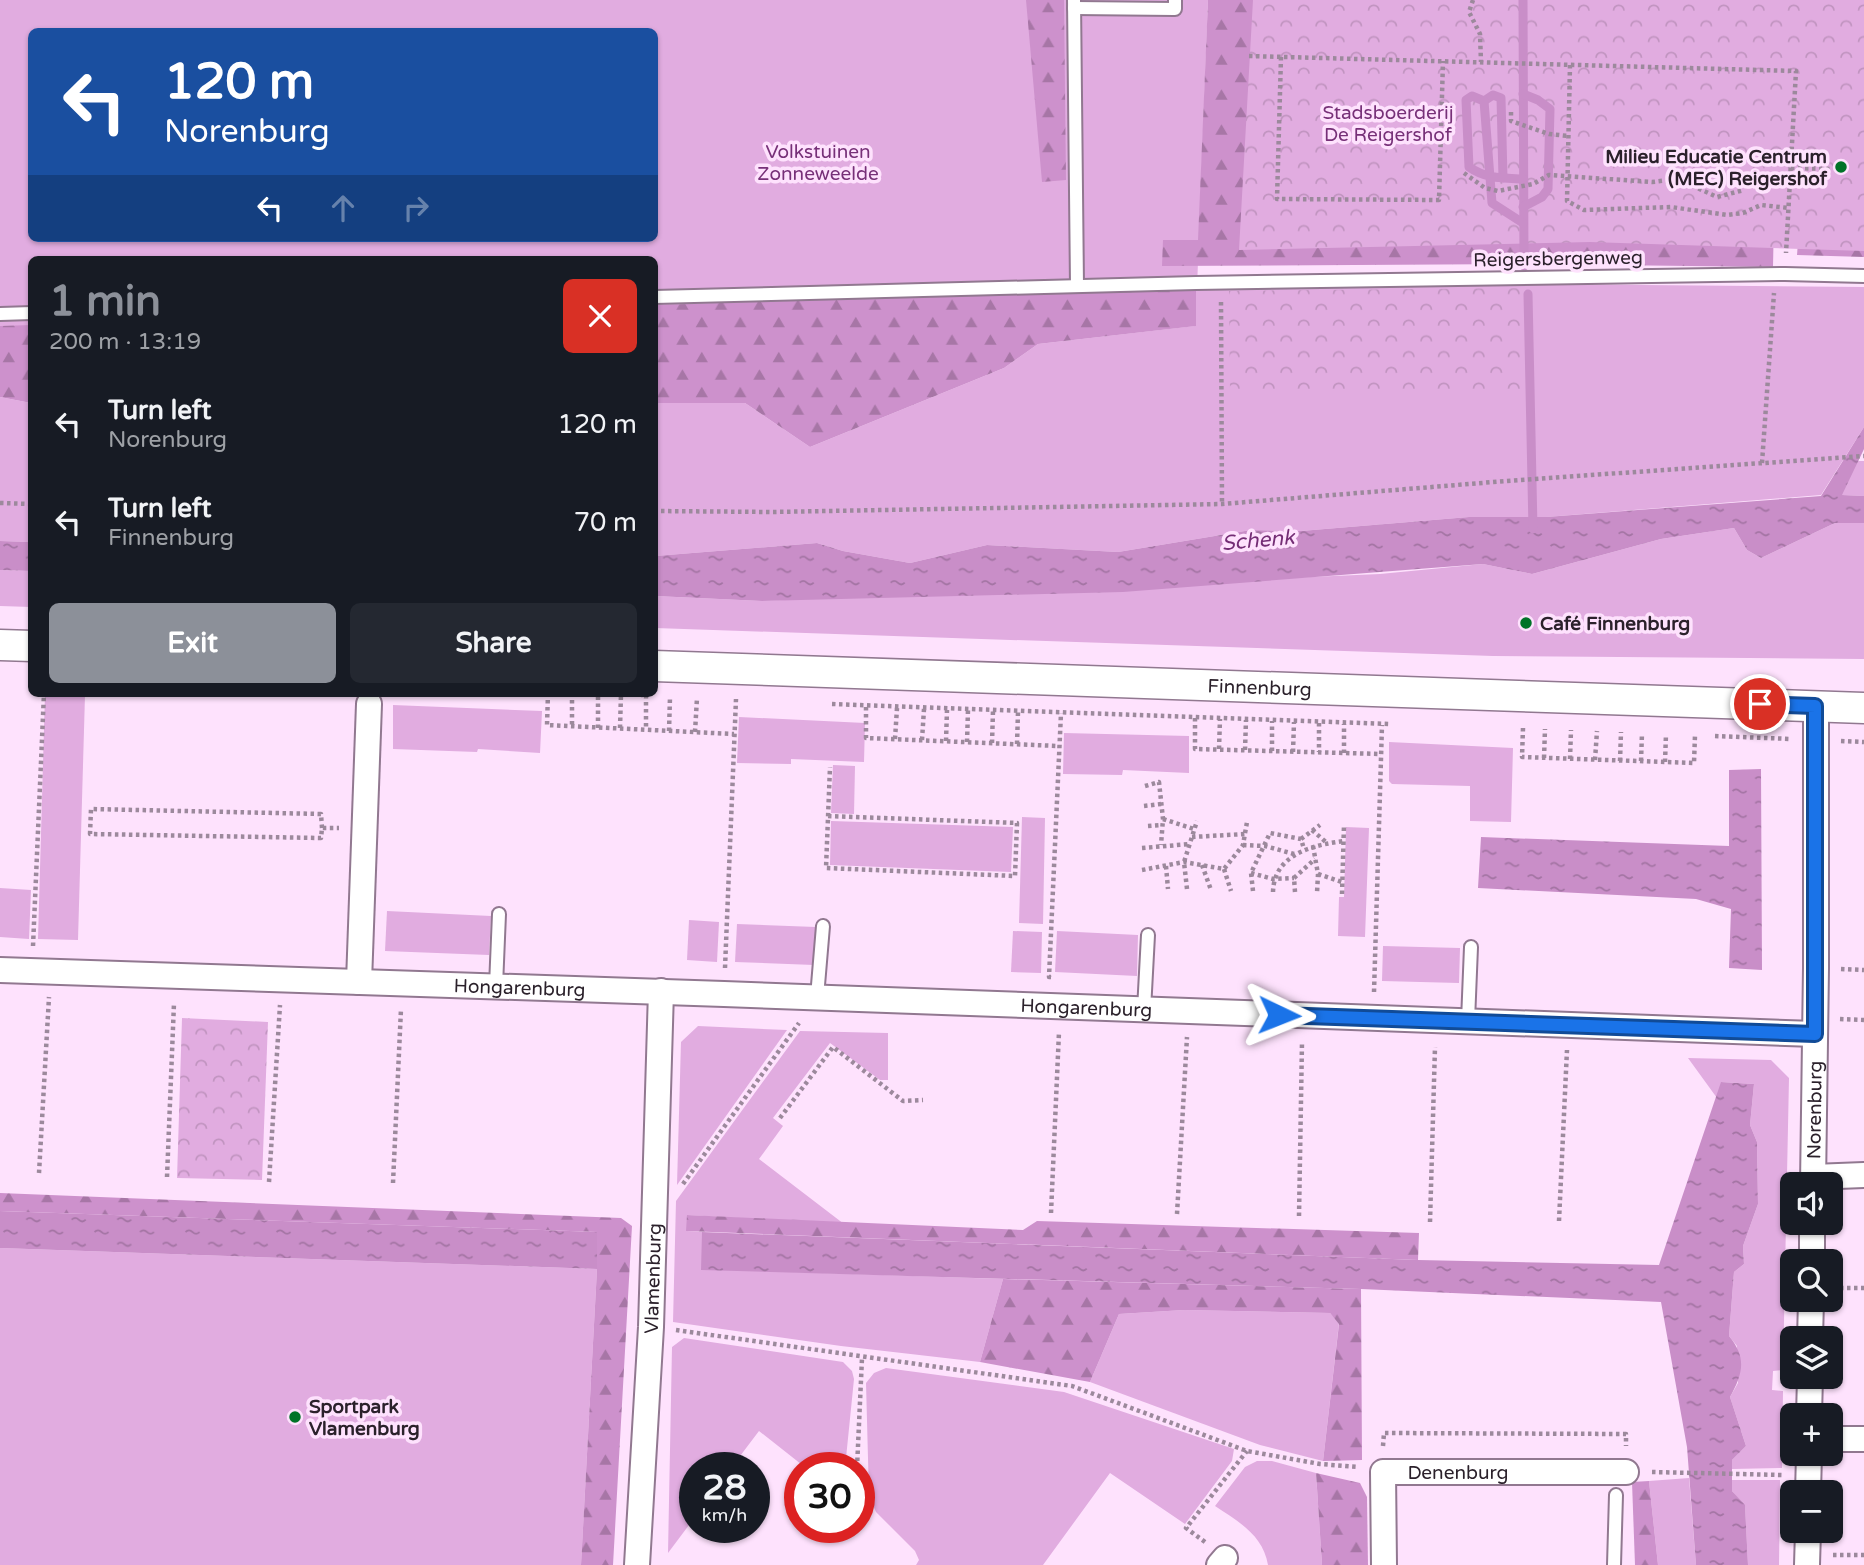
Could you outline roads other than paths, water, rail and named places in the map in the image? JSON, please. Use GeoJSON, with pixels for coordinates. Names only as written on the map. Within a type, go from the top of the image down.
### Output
{"type":"FeatureCollection","features":[{"type":"Feature","properties":{"kind":"street"},"geometry":{"type":"LineString","coordinates":[[0,645],[28,646]]}},
{"type":"Feature","properties":{"kind":"street","name":"Finnenburg"},"geometry":{"type":"LineString","coordinates":[[658,666],[1864,708]]}},
{"type":"Feature","properties":{"kind":"street"},"geometry":{"type":"LineString","coordinates":[[359,982],[369,704]]}},
{"type":"Feature","properties":{"kind":"street","name":"Norenburg"},"geometry":{"type":"LineString","coordinates":[[1813,1172],[1815,706]]}},
{"type":"Feature","properties":{"kind":"street","name":"Hongarenburg"},"geometry":{"type":"LineString","coordinates":[[0,970],[661,991],[1815,1034]]}},
{"type":"Feature","properties":{"kind":"street","name":"Vlamenburg"},"geometry":{"type":"LineString","coordinates":[[637,1565],[651,1327],[661,991]]}},
{"type":"Feature","properties":{"kind":"street","name":"Norenburg"},"geometry":{"type":"LineString","coordinates":[[1843,1177],[1864,1175]]}},
{"type":"Feature","properties":{"kind":"street"},"geometry":{"type":"LineString","coordinates":[[1843,1439],[1864,1439]]}},
{"type":"Feature","properties":{"kind":"street","name":"Denenburg"},"geometry":{"type":"LineString","coordinates":[[1384,1565],[1383,1472],[1626,1472]]}},
{"type":"Feature","properties":{"kind":"street"},"geometry":{"type":"LineString","coordinates":[[1807,1565],[1808,1543]]}},
{"type":"Feature","properties":{"kind":"lane"},"geometry":{"type":"LineString","coordinates":[[1077,286],[1074,4],[1175,9],[1175,0]]}},
{"type":"Feature","properties":{"kind":"lane","name":"Reigersbergenweg"},"geometry":{"type":"LineString","coordinates":[[658,297],[1252,282],[1785,274],[1864,276]]}},
{"type":"Feature","properties":{"kind":"lane"},"geometry":{"type":"LineString","coordinates":[[0,314],[28,313]]}},
{"type":"Feature","properties":{"kind":"lane"},"geometry":{"type":"LineString","coordinates":[[496,986],[499,914]]}},
{"type":"Feature","properties":{"kind":"lane"},"geometry":{"type":"LineString","coordinates":[[817,997],[823,926]]}},
{"type":"Feature","properties":{"kind":"lane"},"geometry":{"type":"LineString","coordinates":[[1144,1010],[1147,935]]}},
{"type":"Feature","properties":{"kind":"lane"},"geometry":{"type":"LineString","coordinates":[[1468,1021],[1471,947]]}},
{"type":"Feature","properties":{"kind":"lane"},"geometry":{"type":"LineString","coordinates":[[1614,1565],[1616,1495]]}},
{"type":"Feature","properties":{"kind":"water","name":"Schenk"},"geometry":{"type":"Polygon","coordinates":[[[1864,427],[1864,449],[1842,495],[1864,496],[1864,523],[1835,523],[1761,558],[1747,550],[1734,528],[1661,539],[1532,574],[1483,564],[1123,592],[762,601],[658,596],[658,556],[817,543],[843,551],[910,563],[987,545],[1118,552],[1251,530],[1301,531],[1469,517],[1546,517],[1821,496],[1864,427]]]}},
{"type":"Feature","properties":{"kind":"water"},"geometry":{"type":"Polygon","coordinates":[[[0,541],[28,542],[28,571],[0,570],[0,541]]]}},
{"type":"Feature","properties":{"kind":"water"},"geometry":{"type":"Polygon","coordinates":[[[1761,769],[1762,970],[1729,968],[1731,909],[1696,899],[1478,888],[1481,837],[1729,846],[1729,770],[1761,769]]]}},
{"type":"Feature","properties":{"kind":"water"},"geometry":{"type":"Polygon","coordinates":[[[1721,1082],[1754,1084],[1750,1125],[1757,1142],[1758,1204],[1743,1246],[1744,1264],[1734,1272],[1729,1336],[1741,1359],[1738,1380],[1730,1397],[1746,1446],[1732,1460],[1732,1491],[1745,1505],[1748,1565],[1696,1565],[1687,1447],[1661,1302],[1361,1289],[701,1270],[702,1232],[1418,1260],[1659,1265],[1721,1082]]]}},
{"type":"Feature","properties":{"kind":"water"},"geometry":{"type":"Polygon","coordinates":[[[0,1211],[597,1232],[597,1269],[0,1248],[0,1211]]]}},
{"type":"Feature","properties":{"kind":"waterway"},"geometry":{"type":"LineString","coordinates":[[1523,0],[1524,266]]}},
{"type":"Feature","properties":{"kind":"waterway"},"geometry":{"type":"LineString","coordinates":[[1523,94],[1550,109],[1548,189],[1542,197],[1523,207]]}},
{"type":"Feature","properties":{"kind":"waterway"},"geometry":{"type":"LineString","coordinates":[[1484,101],[1493,95],[1501,98],[1503,178]]}},
{"type":"Feature","properties":{"kind":"waterway"},"geometry":{"type":"LineString","coordinates":[[1523,179],[1502,178],[1495,177],[1488,176],[1469,167],[1466,100],[1472,96],[1484,101],[1492,203],[1523,223]]}},
{"type":"Feature","properties":{"kind":"waterway"},"geometry":{"type":"LineString","coordinates":[[1528,294],[1533,529]]}},
{"type":"Feature","properties":{"kind":"place","name":"Milieu Educatie Centrum (MEC) Reigershof"},"geometry":{"type":"Point","coordinates":[1841,167]}},
{"type":"Feature","properties":{"kind":"place","name":"Café Finnenburg"},"geometry":{"type":"Point","coordinates":[1526,623]}},
{"type":"Feature","properties":{"kind":"place","name":"Sportpark Vlamenburg"},"geometry":{"type":"Point","coordinates":[295,1417]}},
{"type":"Feature","properties":{"kind":"park label","name":"Stadsboerderij De Reigershof"},"geometry":{"type":"Point","coordinates":[1388,123]}},
{"type":"Feature","properties":{"kind":"park label","name":"Volkstuinen Zonneweelde"},"geometry":{"type":"Point","coordinates":[818,162]}}]}
